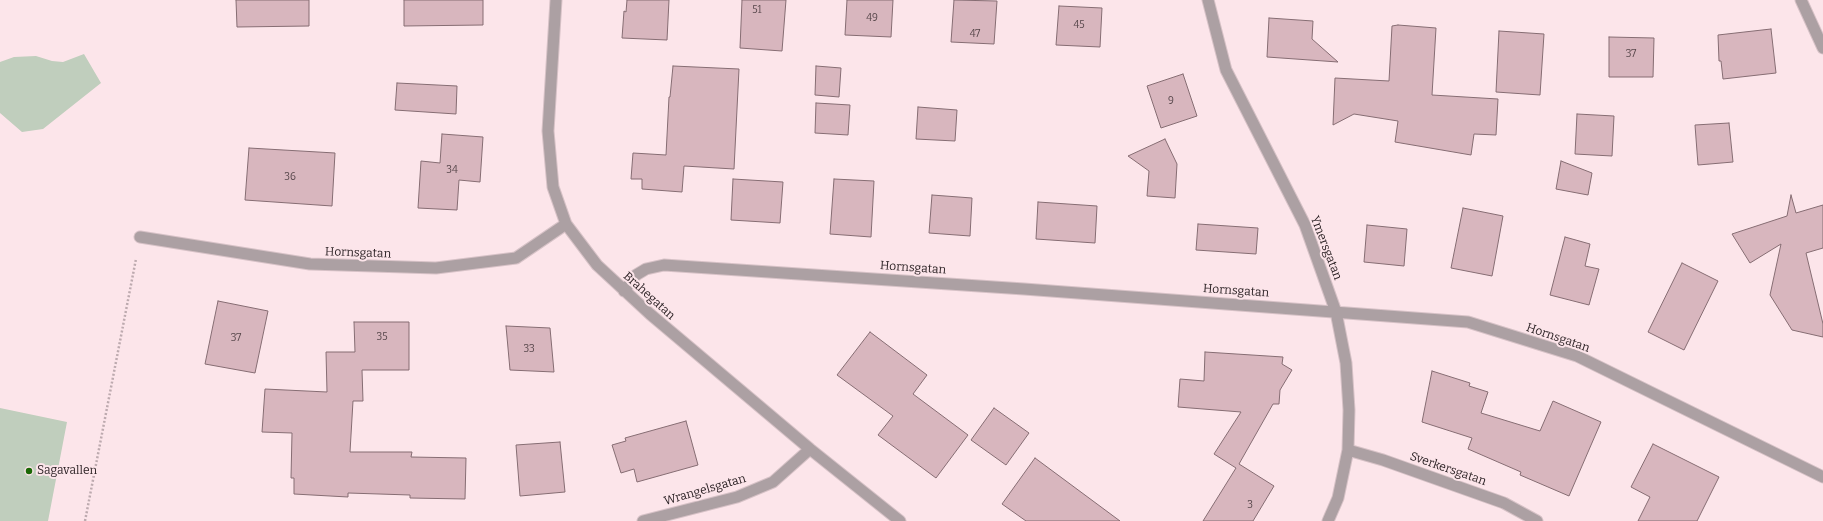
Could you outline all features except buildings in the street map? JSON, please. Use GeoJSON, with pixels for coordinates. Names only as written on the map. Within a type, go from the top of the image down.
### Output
{"type":"FeatureCollection","features":[{"type":"Feature","properties":{"kind":"street","name":"Brahegatan"},"geometry":{"type":"LineString","coordinates":[[556,0],[548,131],[553,187],[566,224],[596,265],[624,291],[810,449],[900,521]]}},
{"type":"Feature","properties":{"kind":"street","name":"Ymersgatan"},"geometry":{"type":"LineString","coordinates":[[1208,0],[1226,70],[1305,225],[1336,312],[1346,363],[1350,410],[1348,450],[1338,498],[1328,521]]}},
{"type":"Feature","properties":{"kind":"street"},"geometry":{"type":"LineString","coordinates":[[1801,0],[1823,48]]}},
{"type":"Feature","properties":{"kind":"street","name":"Hornsgatan"},"geometry":{"type":"LineString","coordinates":[[140,238],[310,264],[436,268],[516,258],[566,224]]}},
{"type":"Feature","properties":{"kind":"street","name":"Hornsgatan"},"geometry":{"type":"LineString","coordinates":[[624,291],[636,275],[646,269],[664,265],[1024,289],[1468,322],[1577,356],[1823,477]]}},
{"type":"Feature","properties":{"kind":"street","name":"Wrangelsgatan"},"geometry":{"type":"LineString","coordinates":[[643,521],[737,497],[773,482],[810,449]]}},
{"type":"Feature","properties":{"kind":"street","name":"Sverkersgatan"},"geometry":{"type":"LineString","coordinates":[[1348,450],[1383,460],[1504,503],[1537,521]]}},
{"type":"Feature","properties":{"kind":"path"},"geometry":{"type":"LineString","coordinates":[[85,521],[140,238]]}},
{"type":"Feature","properties":{"kind":"green space"},"geometry":{"type":"Polygon","coordinates":[[[84,54],[101,83],[43,129],[22,132],[0,113],[0,62],[14,57],[36,56],[52,61],[63,62],[84,54]]]}},
{"type":"Feature","properties":{"kind":"green space","name":"Sagavallen"},"geometry":{"type":"Polygon","coordinates":[[[0,408],[67,422],[48,521],[0,521],[0,408]]]}},
{"type":"Feature","properties":{"kind":"place","name":"Sagavallen"},"geometry":{"type":"Point","coordinates":[29,471]}}]}
